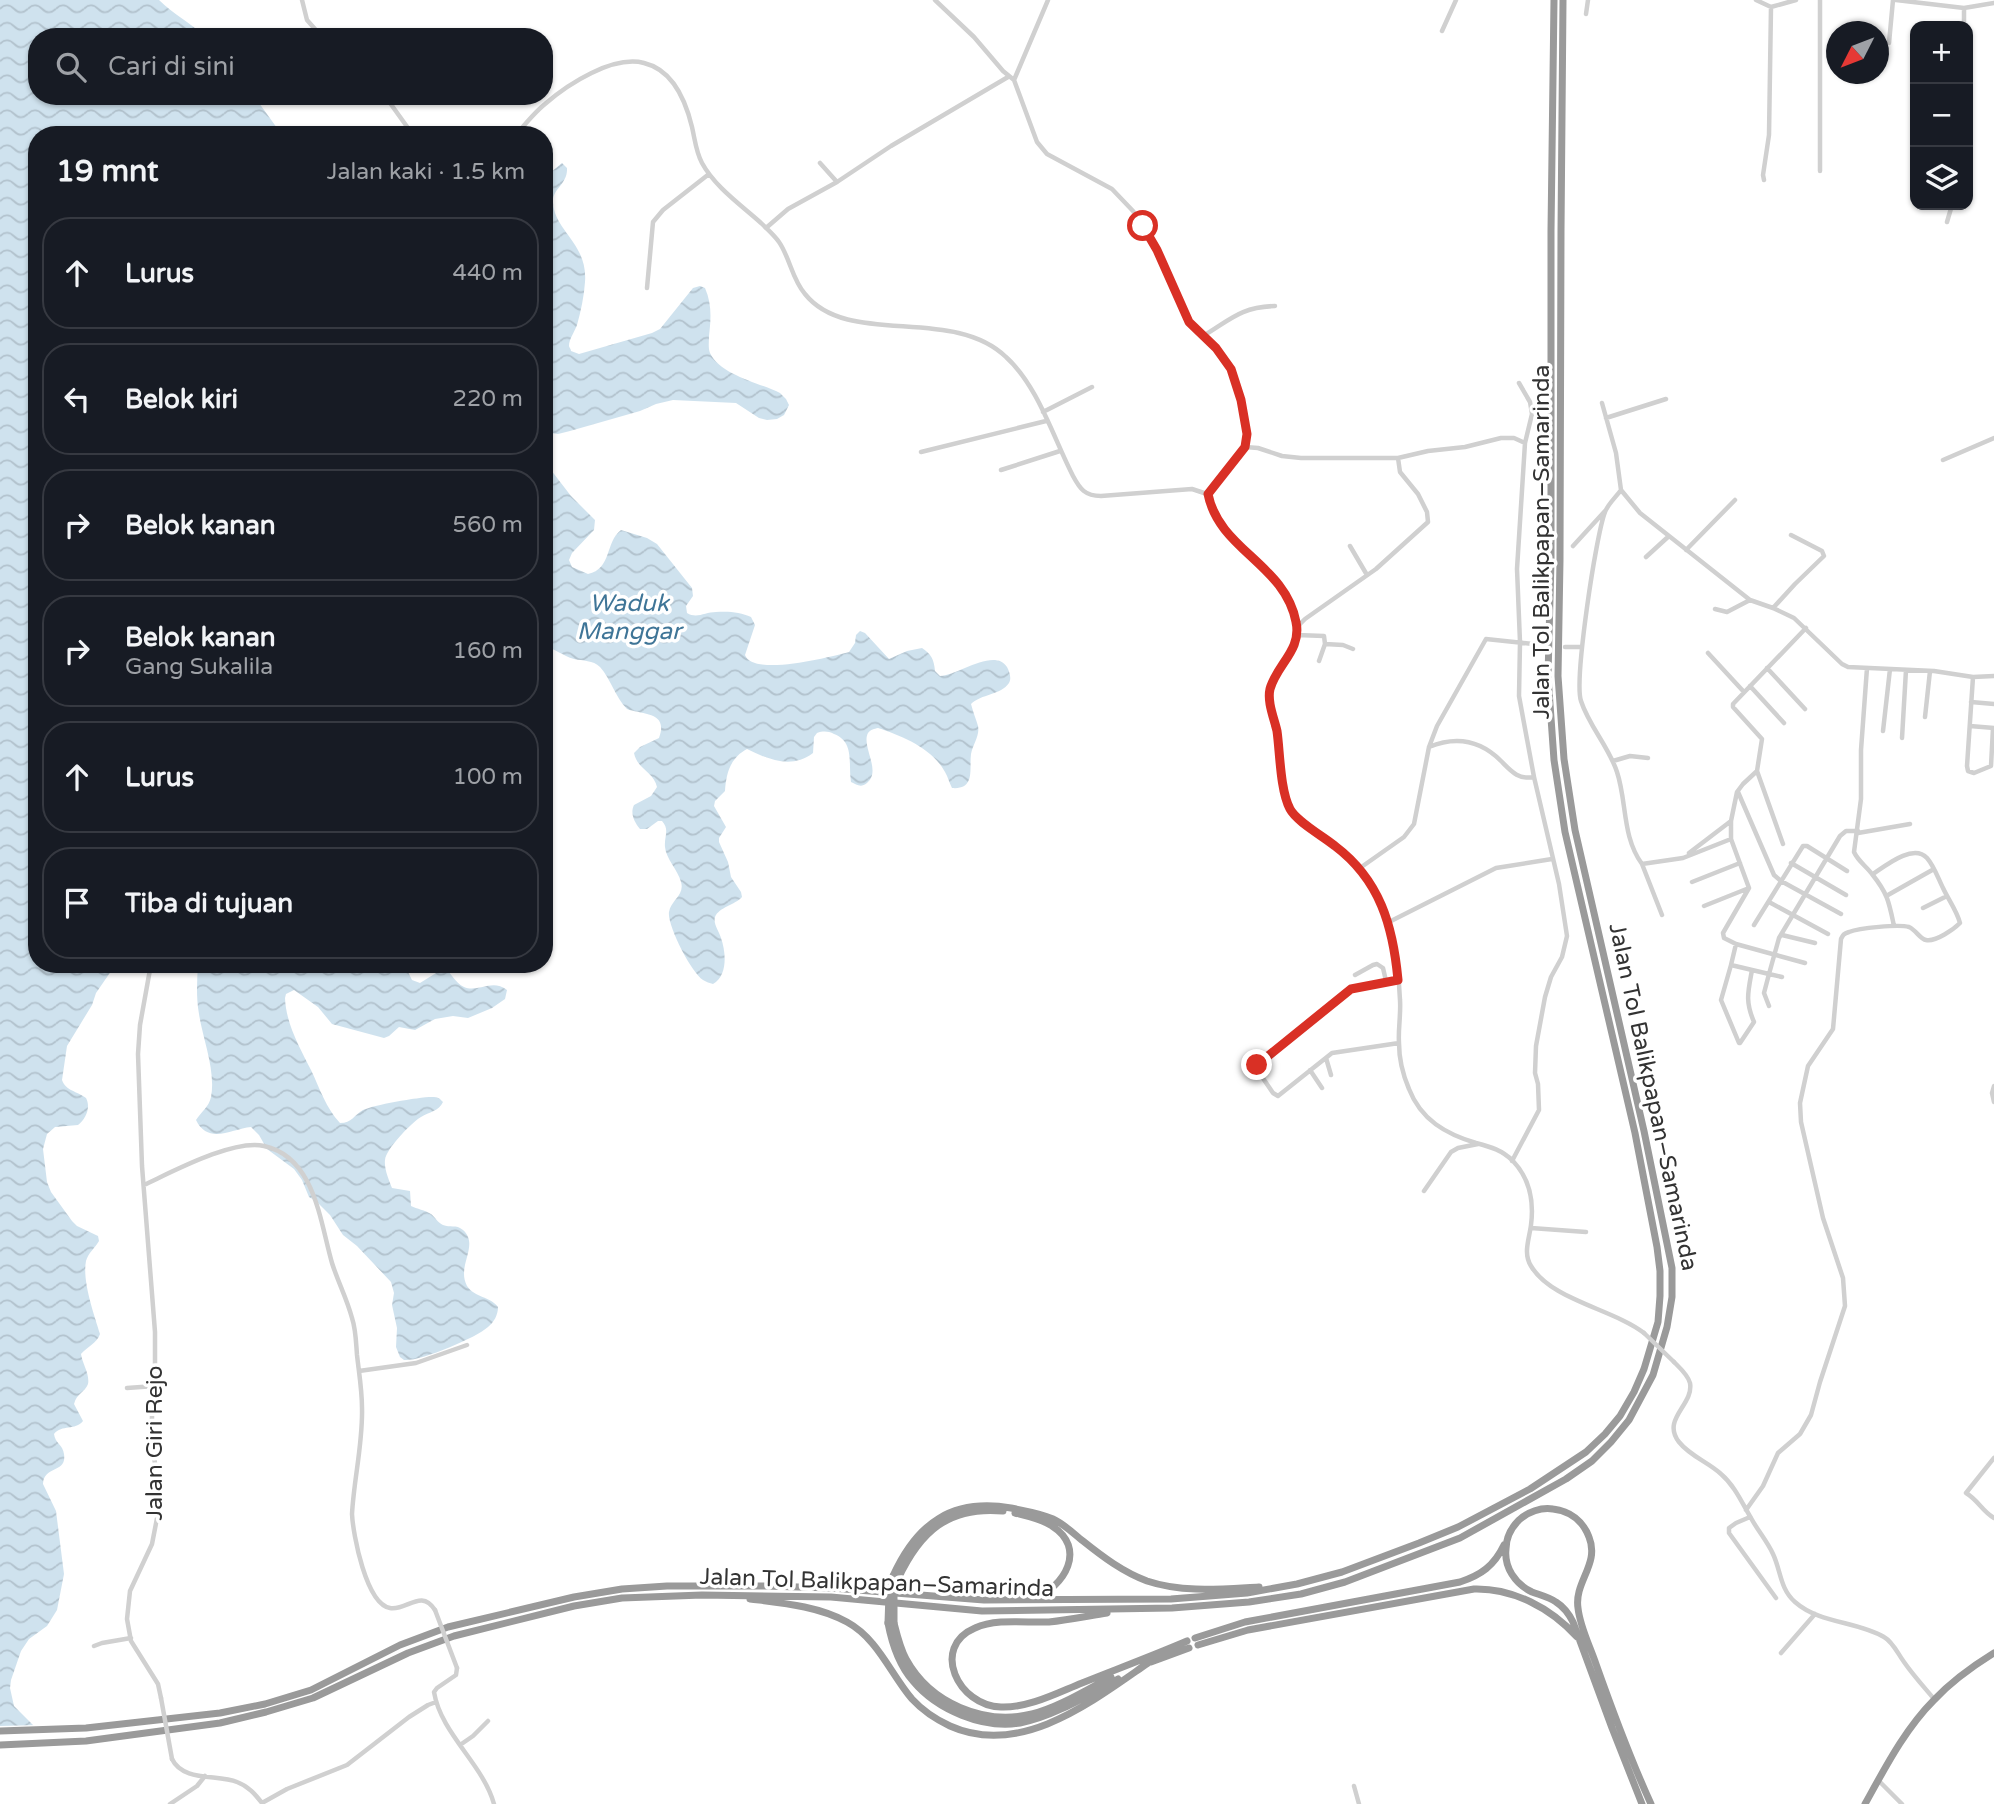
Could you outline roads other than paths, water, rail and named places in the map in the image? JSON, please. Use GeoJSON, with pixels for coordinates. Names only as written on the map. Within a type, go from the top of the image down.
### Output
{"type":"FeatureCollection","features":[{"type":"Feature","properties":{"kind":"highway","name":"Jalan Tol Balikpapan–Samarinda"},"geometry":{"type":"LineString","coordinates":[[0,1731],[86,1728],[220,1713],[265,1704],[311,1690],[400,1645],[448,1627],[573,1597],[622,1589],[667,1586],[832,1588],[984,1600],[1171,1600],[1297,1584],[1342,1572],[1458,1527],[1530,1489],[1586,1452],[1605,1434],[1620,1416],[1644,1369],[1658,1322],[1660,1296],[1657,1247],[1634,1133],[1565,832],[1554,760],[1548,676],[1554,0]]}},
{"type":"Feature","properties":{"kind":"highway","name":"Jalan Tol Balikpapan–Samarinda"},"geometry":{"type":"LineString","coordinates":[[0,1745],[86,1741],[220,1723],[313,1698],[408,1653],[454,1636],[524,1618],[622,1598],[702,1595],[831,1597],[982,1611],[1172,1608],[1249,1602],[1301,1594],[1345,1582],[1460,1538],[1566,1479],[1592,1461],[1611,1442],[1629,1420],[1653,1375],[1662,1350],[1672,1297],[1672,1268],[1644,1131],[1575,830],[1563,745],[1558,676],[1563,0]]}},
{"type":"Feature","properties":{"kind":"highway"},"geometry":{"type":"LineString","coordinates":[[1147,1661],[1034,1713],[1016,1717],[984,1716],[947,1702],[918,1677],[906,1659],[891,1623],[896,1578],[907,1548],[931,1522],[947,1514],[962,1508],[994,1506],[1034,1512],[1055,1520],[1130,1574],[1166,1586],[1199,1589],[1297,1584]]}},
{"type":"Feature","properties":{"kind":"highway"},"geometry":{"type":"LineString","coordinates":[[1136,1608],[1051,1622],[986,1624],[972,1629],[957,1642],[953,1652],[952,1665],[956,1679],[970,1697],[987,1706],[1017,1706],[1147,1661],[1245,1622],[1468,1580],[1494,1563],[1520,1519],[1533,1511],[1557,1509],[1578,1520],[1591,1540],[1592,1556],[1578,1593],[1579,1615],[1651,1804]]}},
{"type":"Feature","properties":{"kind":"highway"},"geometry":{"type":"LineString","coordinates":[[896,1578],[912,1551],[935,1527],[965,1513],[1012,1512],[1052,1526],[1063,1536],[1070,1556],[1069,1565],[1059,1583],[1043,1595],[1026,1600]]}},
{"type":"Feature","properties":{"kind":"highway"},"geometry":{"type":"LineString","coordinates":[[1510,1532],[1506,1555],[1514,1578],[1526,1588],[1561,1606],[1573,1622],[1640,1804]]}},
{"type":"Feature","properties":{"kind":"highway"},"geometry":{"type":"LineString","coordinates":[[1192,1643],[1456,1591],[1489,1588],[1505,1591],[1536,1605],[1560,1621],[1580,1640]]}},
{"type":"Feature","properties":{"kind":"highway"},"geometry":{"type":"LineString","coordinates":[[702,1595],[785,1603],[819,1611],[848,1622],[871,1642],[904,1690],[921,1709],[960,1730],[980,1735],[1002,1735],[1038,1727],[1094,1700],[1147,1661]]}},
{"type":"Feature","properties":{"kind":"highway"},"geometry":{"type":"LineString","coordinates":[[1865,1804],[1906,1736],[1934,1699],[1994,1653]]}},
{"type":"Feature","properties":{"kind":"highway"},"geometry":{"type":"LineString","coordinates":[[1637,1772],[1656,1804]]}},
{"type":"Feature","properties":{"kind":"street"},"geometry":{"type":"LineString","coordinates":[[302,0],[307,20],[314,28]]}},
{"type":"Feature","properties":{"kind":"street"},"geometry":{"type":"LineString","coordinates":[[935,0],[974,37],[1011,78],[1037,142],[1047,153],[1057,161],[1101,182],[1123,199],[1157,250],[1189,322],[1223,357],[1235,377],[1246,426],[1245,447],[1208,494]]}},
{"type":"Feature","properties":{"kind":"street"},"geometry":{"type":"LineString","coordinates":[[766,228],[788,209],[837,182],[891,146],[1011,78],[1048,0]]}},
{"type":"Feature","properties":{"kind":"street"},"geometry":{"type":"LineString","coordinates":[[1442,31],[1456,0]]}},
{"type":"Feature","properties":{"kind":"street"},"geometry":{"type":"LineString","coordinates":[[1586,14],[1588,0]]}},
{"type":"Feature","properties":{"kind":"street"},"geometry":{"type":"LineString","coordinates":[[1756,0],[1771,7],[1796,0]]}},
{"type":"Feature","properties":{"kind":"street"},"geometry":{"type":"LineString","coordinates":[[1820,0],[1820,171]]}},
{"type":"Feature","properties":{"kind":"street"},"geometry":{"type":"LineString","coordinates":[[1889,43],[1897,0],[1966,8],[1980,3],[1994,3]]}},
{"type":"Feature","properties":{"kind":"street"},"geometry":{"type":"LineString","coordinates":[[1764,180],[1769,135],[1771,7]]}},
{"type":"Feature","properties":{"kind":"street"},"geometry":{"type":"LineString","coordinates":[[1965,21],[1966,8]]}},
{"type":"Feature","properties":{"kind":"street"},"geometry":{"type":"LineString","coordinates":[[553,98],[585,76],[619,63],[642,62],[652,65],[667,76],[681,94],[687,106],[699,158],[709,174],[779,242],[804,294],[816,306],[850,321],[945,330],[988,344],[1006,356],[1032,388],[1060,451],[1080,488],[1089,495],[1192,489],[1208,494]]}},
{"type":"Feature","properties":{"kind":"street"},"geometry":{"type":"LineString","coordinates":[[391,105],[407,126]]}},
{"type":"Feature","properties":{"kind":"street"},"geometry":{"type":"LineString","coordinates":[[524,126],[543,105]]}},
{"type":"Feature","properties":{"kind":"street"},"geometry":{"type":"LineString","coordinates":[[820,163],[837,182]]}},
{"type":"Feature","properties":{"kind":"street"},"geometry":{"type":"LineString","coordinates":[[647,288],[653,222],[663,210],[709,174]]}},
{"type":"Feature","properties":{"kind":"street"},"geometry":{"type":"LineString","coordinates":[[1947,222],[1951,210]]}},
{"type":"Feature","properties":{"kind":"street"},"geometry":{"type":"LineString","coordinates":[[1203,336],[1244,311],[1259,306],[1275,306]]}},
{"type":"Feature","properties":{"kind":"street"},"geometry":{"type":"LineString","coordinates":[[1513,1161],[1539,1110],[1535,1073],[1536,1046],[1545,997],[1551,977],[1562,957],[1567,936],[1559,884],[1534,777],[1519,696],[1517,569],[1525,443],[1532,414],[1530,402],[1519,383]]}},
{"type":"Feature","properties":{"kind":"street"},"geometry":{"type":"LineString","coordinates":[[1043,412],[1092,387]]}},
{"type":"Feature","properties":{"kind":"street"},"geometry":{"type":"LineString","coordinates":[[1606,418],[1666,399]]}},
{"type":"Feature","properties":{"kind":"street"},"geometry":{"type":"LineString","coordinates":[[1602,403],[1616,453],[1621,490],[1648,521],[1750,600],[1794,618],[1848,667],[1930,671],[1973,677],[1994,676]]}},
{"type":"Feature","properties":{"kind":"street"},"geometry":{"type":"LineString","coordinates":[[921,452],[1046,421]]}},
{"type":"Feature","properties":{"kind":"street"},"geometry":{"type":"LineString","coordinates":[[1245,447],[1301,458],[1398,458],[1501,438],[1514,438],[1525,443]]}},
{"type":"Feature","properties":{"kind":"street"},"geometry":{"type":"LineString","coordinates":[[1943,460],[1994,438]]}},
{"type":"Feature","properties":{"kind":"street"},"geometry":{"type":"LineString","coordinates":[[1001,470],[1060,451]]}},
{"type":"Feature","properties":{"kind":"street"},"geometry":{"type":"LineString","coordinates":[[1297,627],[1376,569],[1428,522],[1427,512],[1418,494],[1400,471],[1398,458]]}},
{"type":"Feature","properties":{"kind":"street"},"geometry":{"type":"LineString","coordinates":[[1573,546],[1621,490]]}},
{"type":"Feature","properties":{"kind":"street"},"geometry":{"type":"LineString","coordinates":[[1208,494],[1213,511],[1227,534],[1275,578],[1292,608],[1297,635],[1292,653],[1276,676],[1269,693],[1287,800],[1291,811],[1297,817],[1360,868],[1376,892],[1389,922],[1398,980],[1399,1043],[1409,1090],[1424,1114],[1443,1131],[1498,1149],[1513,1161],[1530,1189],[1532,1209],[1527,1254],[1531,1266],[1544,1280],[1581,1302],[1630,1323],[1644,1333],[1685,1374],[1690,1385],[1674,1423],[1676,1437],[1686,1449],[1727,1480],[1773,1553],[1786,1591],[1798,1604],[1815,1614],[1868,1630],[1889,1640],[1934,1699]]}},
{"type":"Feature","properties":{"kind":"street"},"geometry":{"type":"LineString","coordinates":[[1686,550],[1735,500]]}},
{"type":"Feature","properties":{"kind":"street"},"geometry":{"type":"LineString","coordinates":[[1605,510],[1582,647],[1580,697],[1618,772],[1628,835],[1662,915]]}},
{"type":"Feature","properties":{"kind":"street"},"geometry":{"type":"LineString","coordinates":[[1773,608],[1824,556],[1822,551],[1791,535]]}},
{"type":"Feature","properties":{"kind":"street"},"geometry":{"type":"LineString","coordinates":[[1646,557],[1669,536]]}},
{"type":"Feature","properties":{"kind":"street"},"geometry":{"type":"LineString","coordinates":[[1350,546],[1367,575]]}},
{"type":"Feature","properties":{"kind":"street"},"geometry":{"type":"LineString","coordinates":[[1715,608],[1727,612],[1750,600]]}},
{"type":"Feature","properties":{"kind":"street"},"geometry":{"type":"LineString","coordinates":[[1783,844],[1757,771],[1762,737],[1733,705],[1806,628]]}},
{"type":"Feature","properties":{"kind":"street"},"geometry":{"type":"LineString","coordinates":[[1297,635],[1325,637],[1319,661]]}},
{"type":"Feature","properties":{"kind":"street"},"geometry":{"type":"LineString","coordinates":[[1360,868],[1404,837],[1414,824],[1429,747],[1437,726],[1486,639],[1542,645]]}},
{"type":"Feature","properties":{"kind":"street"},"geometry":{"type":"LineString","coordinates":[[1325,644],[1343,645],[1353,649]]}},
{"type":"Feature","properties":{"kind":"street"},"geometry":{"type":"LineString","coordinates":[[1565,647],[1582,647]]}},
{"type":"Feature","properties":{"kind":"street"},"geometry":{"type":"LineString","coordinates":[[1708,653],[1744,692]]}},
{"type":"Feature","properties":{"kind":"street"},"geometry":{"type":"LineString","coordinates":[[1767,668],[1805,709]]}},
{"type":"Feature","properties":{"kind":"street"},"geometry":{"type":"LineString","coordinates":[[1867,668],[1861,750],[1861,799],[1854,847],[1856,856],[1888,895],[1894,926]]}},
{"type":"Feature","properties":{"kind":"street"},"geometry":{"type":"LineString","coordinates":[[1883,731],[1890,669]]}},
{"type":"Feature","properties":{"kind":"street"},"geometry":{"type":"LineString","coordinates":[[1902,738],[1906,670]]}},
{"type":"Feature","properties":{"kind":"street"},"geometry":{"type":"LineString","coordinates":[[1925,717],[1930,671]]}},
{"type":"Feature","properties":{"kind":"street"},"geometry":{"type":"LineString","coordinates":[[1970,726],[1994,728],[1991,765],[1970,773],[1966,766],[1973,677]]}},
{"type":"Feature","properties":{"kind":"street"},"geometry":{"type":"LineString","coordinates":[[1750,686],[1784,723]]}},
{"type":"Feature","properties":{"kind":"street"},"geometry":{"type":"LineString","coordinates":[[1971,702],[1994,704]]}},
{"type":"Feature","properties":{"kind":"street"},"geometry":{"type":"LineString","coordinates":[[1429,747],[1457,739],[1470,742],[1499,759],[1513,773],[1534,777]]}},
{"type":"Feature","properties":{"kind":"street"},"geometry":{"type":"LineString","coordinates":[[1613,761],[1630,755],[1648,758]]}},
{"type":"Feature","properties":{"kind":"street"},"geometry":{"type":"LineString","coordinates":[[1757,771],[1737,792],[1731,821],[1731,839],[1749,888],[1723,933],[1724,938],[1736,944],[1805,962]]}},
{"type":"Feature","properties":{"kind":"street"},"geometry":{"type":"LineString","coordinates":[[1737,792],[1770,867],[1781,881],[1841,914]]}},
{"type":"Feature","properties":{"kind":"street"},"geometry":{"type":"LineString","coordinates":[[1683,858],[1731,821]]}},
{"type":"Feature","properties":{"kind":"street"},"geometry":{"type":"LineString","coordinates":[[1769,1006],[1764,993],[1781,935],[1844,832],[1910,824]]}},
{"type":"Feature","properties":{"kind":"street"},"geometry":{"type":"LineString","coordinates":[[1642,863],[1683,858],[1731,839]]}},
{"type":"Feature","properties":{"kind":"street"},"geometry":{"type":"LineString","coordinates":[[1754,925],[1791,863],[1805,845],[1847,871]]}},
{"type":"Feature","properties":{"kind":"street"},"geometry":{"type":"LineString","coordinates":[[1746,1510],[1765,1482],[1778,1453],[1800,1434],[1811,1415],[1845,1306],[1843,1278],[1823,1218],[1801,1122],[1800,1103],[1808,1066],[1833,1029],[1840,939],[1849,932],[1894,926],[1911,928],[1926,940],[1935,938],[1960,923],[1934,869],[1922,854],[1901,857],[1872,874]]}},
{"type":"Feature","properties":{"kind":"street"},"geometry":{"type":"LineString","coordinates":[[1389,922],[1496,868],[1552,859]]}},
{"type":"Feature","properties":{"kind":"street"},"geometry":{"type":"LineString","coordinates":[[1692,883],[1740,863]]}},
{"type":"Feature","properties":{"kind":"street"},"geometry":{"type":"LineString","coordinates":[[1791,863],[1846,895]]}},
{"type":"Feature","properties":{"kind":"street"},"geometry":{"type":"LineString","coordinates":[[1888,895],[1934,869]]}},
{"type":"Feature","properties":{"kind":"street"},"geometry":{"type":"LineString","coordinates":[[1704,906],[1749,888]]}},
{"type":"Feature","properties":{"kind":"street"},"geometry":{"type":"LineString","coordinates":[[1923,908],[1947,896]]}},
{"type":"Feature","properties":{"kind":"street"},"geometry":{"type":"LineString","coordinates":[[1769,902],[1828,934]]}},
{"type":"Feature","properties":{"kind":"street"},"geometry":{"type":"LineString","coordinates":[[1781,935],[1815,943]]}},
{"type":"Feature","properties":{"kind":"street"},"geometry":{"type":"LineString","coordinates":[[1736,944],[1721,1000],[1739,1043],[1754,1022],[1747,999],[1752,970]]}},
{"type":"Feature","properties":{"kind":"street"},"geometry":{"type":"LineString","coordinates":[[1355,975],[1377,964],[1383,968],[1386,981]]}},
{"type":"Feature","properties":{"kind":"street"},"geometry":{"type":"LineString","coordinates":[[1731,965],[1782,977]]}},
{"type":"Feature","properties":{"kind":"street","name":"Jalan Giri Rejo"},"geometry":{"type":"LineString","coordinates":[[150,973],[138,1042],[144,1185],[155,1332],[152,1447],[159,1483],[159,1508],[152,1544],[130,1591],[127,1619],[137,1652],[158,1684],[174,1764],[180,1769],[238,1782],[251,1790],[262,1804]]}},
{"type":"Feature","properties":{"kind":"street"},"geometry":{"type":"LineString","coordinates":[[1398,980],[1351,989],[1256,1067],[1273,1093],[1278,1096],[1334,1053],[1399,1043]]}},
{"type":"Feature","properties":{"kind":"street"},"geometry":{"type":"LineString","coordinates":[[1326,1058],[1331,1075]]}},
{"type":"Feature","properties":{"kind":"street"},"geometry":{"type":"LineString","coordinates":[[1310,1070],[1322,1088]]}},
{"type":"Feature","properties":{"kind":"street"},"geometry":{"type":"LineString","coordinates":[[1994,1086],[1994,1102]]}},
{"type":"Feature","properties":{"kind":"street"},"geometry":{"type":"LineString","coordinates":[[1424,1191],[1451,1152],[1479,1143]]}},
{"type":"Feature","properties":{"kind":"street"},"geometry":{"type":"LineString","coordinates":[[144,1185],[197,1161],[253,1145],[278,1150],[294,1163],[308,1183],[352,1317],[362,1387],[362,1419],[352,1514],[353,1530],[363,1566],[372,1591],[384,1605],[393,1608],[422,1600],[428,1601],[435,1610],[458,1672],[435,1690],[436,1703],[487,1784],[494,1804]]}},
{"type":"Feature","properties":{"kind":"street"},"geometry":{"type":"LineString","coordinates":[[1531,1228],[1586,1232]]}},
{"type":"Feature","properties":{"kind":"street"},"geometry":{"type":"LineString","coordinates":[[359,1371],[416,1363],[467,1345]]}},
{"type":"Feature","properties":{"kind":"street"},"geometry":{"type":"LineString","coordinates":[[127,1388],[155,1386]]}},
{"type":"Feature","properties":{"kind":"street"},"geometry":{"type":"LineString","coordinates":[[1994,1458],[1966,1493],[1984,1512],[1994,1518]]}},
{"type":"Feature","properties":{"kind":"street"},"geometry":{"type":"LineString","coordinates":[[1750,1517],[1733,1525],[1729,1531],[1776,1598]]}},
{"type":"Feature","properties":{"kind":"street"},"geometry":{"type":"LineString","coordinates":[[1781,1653],[1815,1614]]}},
{"type":"Feature","properties":{"kind":"street"},"geometry":{"type":"LineString","coordinates":[[94,1646],[131,1638]]}},
{"type":"Feature","properties":{"kind":"street"},"geometry":{"type":"LineString","coordinates":[[262,1804],[287,1789],[347,1765],[408,1717],[436,1703]]}},
{"type":"Feature","properties":{"kind":"street"},"geometry":{"type":"LineString","coordinates":[[460,1745],[488,1721]]}},
{"type":"Feature","properties":{"kind":"street"},"geometry":{"type":"LineString","coordinates":[[170,1804],[197,1786],[205,1776]]}},
{"type":"Feature","properties":{"kind":"street"},"geometry":{"type":"LineString","coordinates":[[1879,1780],[1902,1804]]}},
{"type":"Feature","properties":{"kind":"street"},"geometry":{"type":"LineString","coordinates":[[1354,1786],[1359,1804]]}},
{"type":"Feature","properties":{"kind":"water"},"geometry":{"type":"Polygon","coordinates":[[[0,0],[159,0],[195,28],[28,28],[28,105],[260,105],[276,126],[28,126],[28,973],[110,973],[67,1046],[62,1080],[69,1089],[86,1098],[87,1113],[78,1125],[55,1127],[47,1134],[43,1149],[47,1182],[51,1192],[77,1226],[98,1236],[99,1241],[87,1258],[85,1269],[89,1298],[100,1334],[81,1354],[88,1384],[74,1404],[83,1421],[54,1434],[63,1451],[64,1460],[59,1467],[47,1474],[43,1484],[56,1511],[64,1574],[57,1610],[47,1626],[29,1639],[21,1651],[11,1680],[14,1706],[36,1728],[0,1744],[0,0]]]}},
{"type":"Feature","properties":{"kind":"water"},"geometry":{"type":"Polygon","coordinates":[[[562,163],[567,168],[567,174],[553,197],[553,170],[562,163]]]}},
{"type":"Feature","properties":{"kind":"water"},"geometry":{"type":"Polygon","coordinates":[[[553,202],[559,221],[576,247],[585,269],[583,298],[577,325],[569,343],[571,351],[579,354],[660,329],[693,288],[700,286],[705,288],[710,306],[709,344],[715,361],[741,378],[780,393],[789,405],[784,415],[767,420],[736,403],[673,400],[553,433],[553,202]]]}},
{"type":"Feature","properties":{"kind":"water","name":"Waduk Manggar"},"geometry":{"type":"Polygon","coordinates":[[[553,473],[595,520],[594,530],[572,553],[569,560],[572,567],[588,574],[596,571],[605,561],[612,541],[621,530],[647,538],[657,544],[692,588],[693,596],[686,606],[687,613],[698,615],[730,612],[751,617],[755,625],[745,655],[751,661],[762,665],[793,664],[849,652],[860,631],[889,659],[922,648],[932,657],[935,671],[940,676],[993,660],[1007,667],[1010,681],[1005,687],[971,704],[978,733],[971,754],[970,777],[965,786],[960,788],[952,788],[939,764],[924,750],[906,739],[878,728],[869,732],[867,738],[872,765],[871,778],[859,786],[851,782],[849,754],[845,742],[830,732],[817,733],[814,737],[813,753],[797,761],[780,761],[747,749],[737,757],[728,773],[725,791],[715,801],[714,806],[726,827],[719,842],[731,877],[742,897],[715,917],[725,957],[721,975],[713,984],[703,980],[692,968],[669,918],[672,904],[682,887],[666,851],[664,824],[658,821],[647,829],[640,829],[634,820],[634,805],[651,796],[657,787],[653,778],[638,763],[634,753],[659,738],[660,723],[652,716],[627,709],[597,665],[570,658],[553,649],[553,473]]]}},
{"type":"Feature","properties":{"kind":"water"},"geometry":{"type":"Polygon","coordinates":[[[198,973],[408,973],[412,980],[420,983],[436,973],[449,973],[464,987],[496,985],[507,990],[505,999],[468,1018],[453,1016],[435,1019],[415,1030],[399,1027],[384,1038],[332,1024],[318,1007],[294,990],[286,994],[285,998],[294,1036],[327,1105],[340,1123],[350,1120],[363,1110],[387,1103],[428,1097],[438,1098],[443,1102],[417,1120],[400,1137],[386,1155],[385,1167],[392,1188],[410,1191],[411,1206],[426,1211],[443,1225],[460,1228],[468,1236],[469,1249],[464,1271],[467,1286],[498,1307],[495,1318],[488,1327],[447,1348],[404,1360],[396,1347],[397,1328],[391,1282],[343,1235],[330,1215],[309,1197],[294,1169],[267,1149],[251,1127],[221,1134],[207,1132],[201,1128],[196,1120],[209,1104],[212,1087],[197,989],[198,973]]]}}]}
